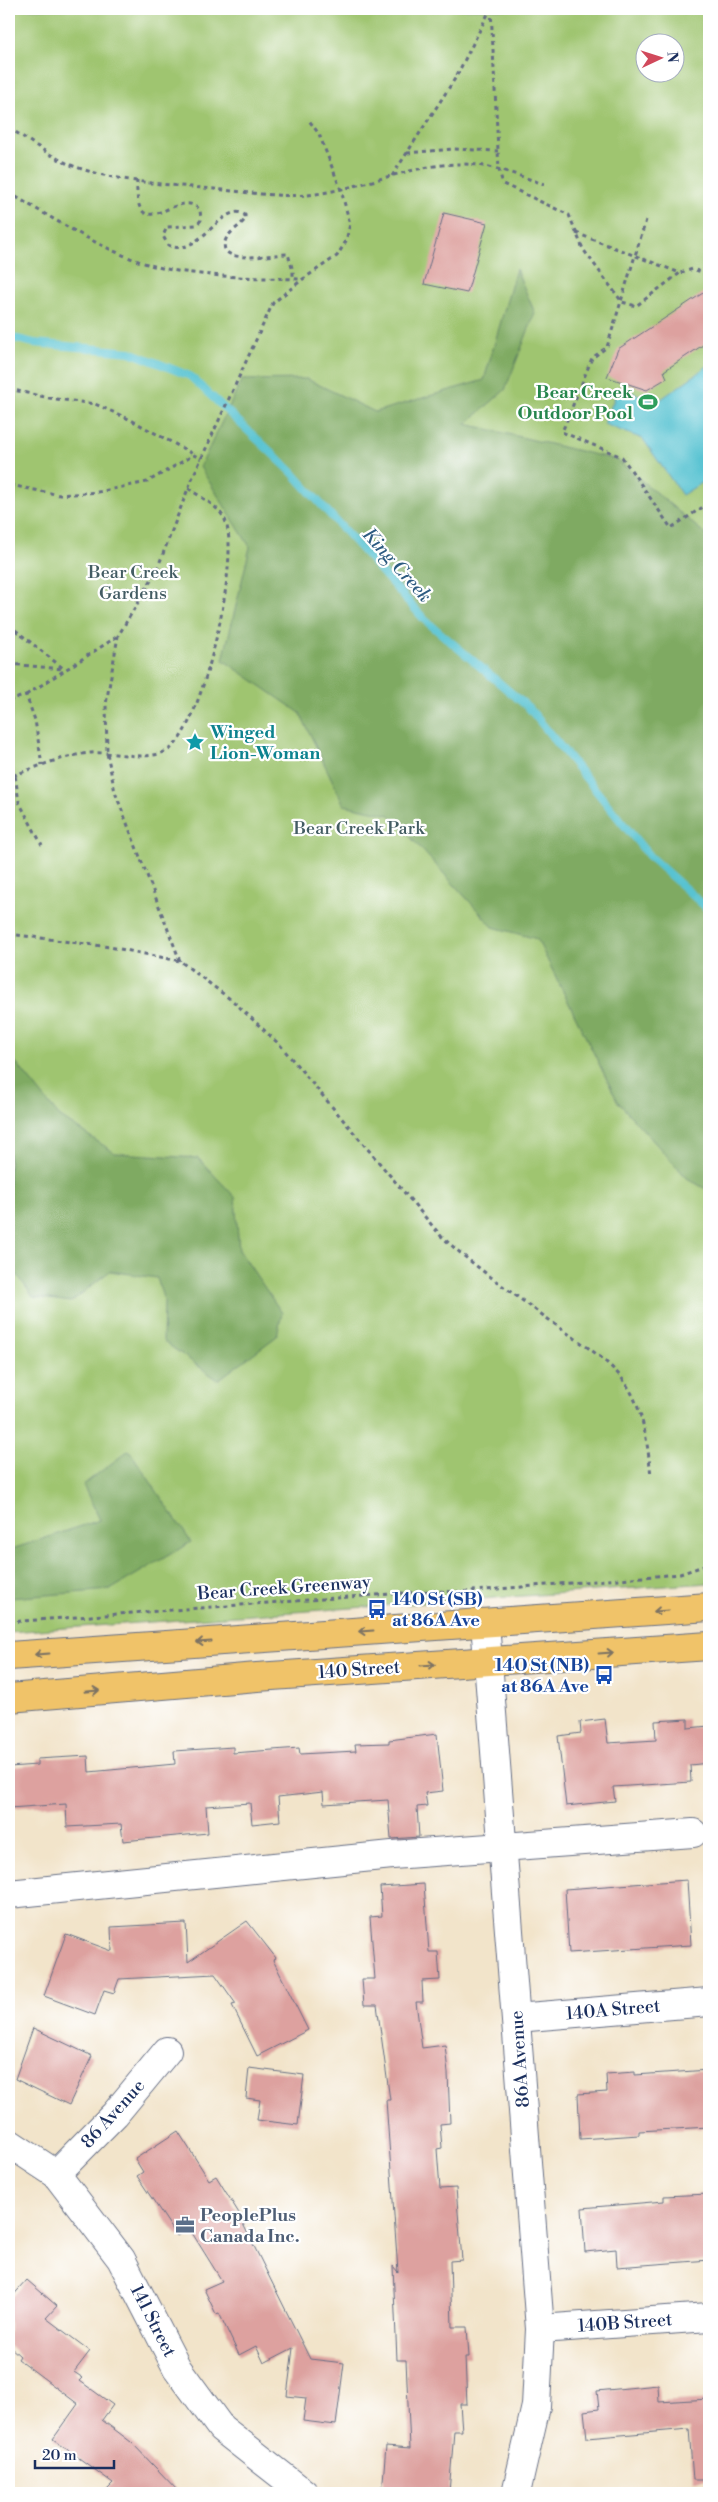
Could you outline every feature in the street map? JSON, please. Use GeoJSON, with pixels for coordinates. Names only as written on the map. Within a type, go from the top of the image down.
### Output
{"type":"FeatureCollection","features":[{"type":"Feature","properties":{"kind":"main road"},"geometry":{"type":"LineString","coordinates":[[9,1656],[709,1607]]}},
{"type":"Feature","properties":{"kind":"main road","name":"140 Street"},"geometry":{"type":"LineString","coordinates":[[9,1698],[247,1678],[709,1646]]}},
{"type":"Feature","properties":{"kind":"street","name":"86A Avenue"},"geometry":{"type":"LineString","coordinates":[[485,1623],[540,2329],[536,2406],[516,2493]]}},
{"type":"Feature","properties":{"kind":"street"},"geometry":{"type":"LineString","coordinates":[[9,1894],[392,1855],[693,1834]]}},
{"type":"Feature","properties":{"kind":"street","name":"140A Street"},"geometry":{"type":"LineString","coordinates":[[516,2018],[709,2002]]}},
{"type":"Feature","properties":{"kind":"street","name":"86 Avenue"},"geometry":{"type":"LineString","coordinates":[[56,2174],[115,2114],[168,2051]]}},
{"type":"Feature","properties":{"kind":"street","name":"141 Street"},"geometry":{"type":"LineString","coordinates":[[9,2143],[56,2174],[121,2259],[177,2368],[221,2428],[304,2493]]}},
{"type":"Feature","properties":{"kind":"street","name":"140B Street"},"geometry":{"type":"LineString","coordinates":[[540,2329],[709,2317]]}},
{"type":"Feature","properties":{"kind":"path"},"geometry":{"type":"LineString","coordinates":[[491,9],[499,170],[503,184],[569,215],[583,249],[622,302],[636,306],[680,273],[693,269],[709,275]]}},
{"type":"Feature","properties":{"kind":"path"},"geometry":{"type":"LineString","coordinates":[[391,177],[456,77],[491,9]]}},
{"type":"Feature","properties":{"kind":"path"},"geometry":{"type":"LineString","coordinates":[[180,962],[115,792],[106,753],[106,704],[118,636],[156,572],[188,488],[245,360],[273,303],[303,279],[337,256],[346,241],[350,224],[341,190],[319,134],[308,119]]}},
{"type":"Feature","properties":{"kind":"path"},"geometry":{"type":"LineString","coordinates":[[9,128],[69,164],[137,180],[270,194],[306,195],[341,190],[443,165],[464,164],[499,170],[544,184]]}},
{"type":"Feature","properties":{"kind":"path"},"geometry":{"type":"LineString","coordinates":[[407,152],[453,149],[498,151]]}},
{"type":"Feature","properties":{"kind":"path"},"geometry":{"type":"LineString","coordinates":[[137,180],[136,202],[146,213],[161,213],[185,203],[194,205],[200,210],[200,220],[197,225],[167,227],[163,236],[168,245],[179,247],[191,244],[207,235],[224,216],[232,212],[240,212],[245,215],[245,220],[227,238],[226,246],[228,252],[234,255],[259,258],[288,254],[293,271],[293,279]]}},
{"type":"Feature","properties":{"kind":"path"},"geometry":{"type":"LineString","coordinates":[[9,193],[96,242],[148,264],[194,272],[303,279]]}},
{"type":"Feature","properties":{"kind":"path"},"geometry":{"type":"LineString","coordinates":[[646,220],[607,347],[592,358],[562,432],[622,457],[671,528],[709,503]]}},
{"type":"Feature","properties":{"kind":"path"},"geometry":{"type":"LineString","coordinates":[[576,233],[636,254],[680,273]]}},
{"type":"Feature","properties":{"kind":"path"},"geometry":{"type":"LineString","coordinates":[[9,389],[49,398],[95,404],[131,420],[202,459]]}},
{"type":"Feature","properties":{"kind":"path"},"geometry":{"type":"LineString","coordinates":[[9,485],[60,494],[98,492],[147,482],[194,455]]}},
{"type":"Feature","properties":{"kind":"path"},"geometry":{"type":"LineString","coordinates":[[9,778],[42,764],[90,753],[160,754],[170,749],[186,730],[206,677],[225,599],[230,541],[226,520],[220,511],[188,488]]}},
{"type":"Feature","properties":{"kind":"path"},"geometry":{"type":"LineString","coordinates":[[9,625],[64,669]]}},
{"type":"Feature","properties":{"kind":"path"},"geometry":{"type":"LineString","coordinates":[[9,702],[26,695],[118,636]]}},
{"type":"Feature","properties":{"kind":"path"},"geometry":{"type":"LineString","coordinates":[[9,664],[64,669]]}},
{"type":"Feature","properties":{"kind":"path"},"geometry":{"type":"LineString","coordinates":[[26,695],[35,720],[42,764]]}},
{"type":"Feature","properties":{"kind":"path"},"geometry":{"type":"LineString","coordinates":[[9,766],[15,775],[20,802],[42,846]]}},
{"type":"Feature","properties":{"kind":"path"},"geometry":{"type":"LineString","coordinates":[[9,934],[110,947],[180,962],[234,1002],[280,1045],[441,1236],[458,1252],[595,1353],[617,1373],[632,1393],[641,1418],[648,1444],[651,1476]]}},
{"type":"Feature","properties":{"kind":"path","name":"Bear Creek Greenway"},"geometry":{"type":"LineString","coordinates":[[9,1622],[431,1590],[482,1591],[680,1574],[709,1564]]}},
{"type":"Feature","properties":{"kind":"green space","name":"Bear Creek Park"},"geometry":{"type":"Polygon","coordinates":[[[9,9],[709,9],[709,1583],[9,1632],[9,9]]]}},
{"type":"Feature","properties":{"kind":"green space"},"geometry":{"type":"Polygon","coordinates":[[[516,269],[535,313],[505,390],[466,424],[617,460],[709,537],[709,1191],[687,1178],[618,1102],[537,939],[493,927],[390,815],[344,805],[300,713],[223,660],[250,547],[200,467],[242,380],[307,379],[375,412],[484,380],[516,269]]]}},
{"type":"Feature","properties":{"kind":"green space"},"geometry":{"type":"Polygon","coordinates":[[[9,1054],[59,1116],[115,1153],[198,1158],[235,1197],[239,1250],[282,1313],[277,1336],[218,1380],[163,1341],[164,1301],[157,1278],[110,1271],[71,1302],[33,1297],[9,1263],[9,1054]]]}},
{"type":"Feature","properties":{"kind":"green space"},"geometry":{"type":"Polygon","coordinates":[[[129,1450],[191,1542],[110,1590],[9,1598],[9,1550],[100,1520],[83,1485],[129,1450]]]}},
{"type":"Feature","properties":{"kind":"water"},"geometry":{"type":"Polygon","coordinates":[[[709,365],[709,478],[682,495],[643,439],[604,424],[619,387],[657,402],[709,365]]]}},
{"type":"Feature","properties":{"kind":"building"},"geometry":{"type":"Polygon","coordinates":[[[444,213],[487,223],[467,293],[424,284],[444,213]]]}},
{"type":"Feature","properties":{"kind":"building"},"geometry":{"type":"Polygon","coordinates":[[[709,289],[709,341],[664,371],[667,378],[647,390],[607,377],[618,349],[709,289]]]}},
{"type":"Feature","properties":{"kind":"building"},"geometry":{"type":"Polygon","coordinates":[[[605,1719],[608,1743],[656,1740],[655,1721],[688,1719],[688,1728],[709,1726],[709,1763],[690,1765],[691,1782],[613,1787],[615,1801],[566,1806],[558,1736],[581,1733],[580,1722],[605,1719]]]}},
{"type":"Feature","properties":{"kind":"building"},"geometry":{"type":"Polygon","coordinates":[[[437,1734],[443,1791],[425,1793],[427,1806],[417,1807],[419,1837],[391,1839],[388,1800],[324,1804],[323,1792],[278,1797],[280,1821],[252,1824],[250,1803],[206,1806],[208,1833],[123,1841],[121,1824],[67,1827],[66,1804],[9,1808],[9,1767],[37,1765],[37,1759],[88,1756],[89,1772],[175,1764],[174,1751],[233,1747],[233,1753],[299,1748],[300,1754],[356,1751],[355,1744],[389,1743],[389,1740],[437,1734]]]}},
{"type":"Feature","properties":{"kind":"building"},"geometry":{"type":"Polygon","coordinates":[[[687,1880],[691,1945],[569,1953],[565,1889],[687,1880]]]}},
{"type":"Feature","properties":{"kind":"building"},"geometry":{"type":"Polygon","coordinates":[[[424,1884],[429,1952],[438,1952],[440,1980],[422,1981],[423,2002],[416,2002],[422,2048],[445,2045],[450,2123],[440,2124],[442,2148],[437,2149],[440,2189],[456,2188],[462,2260],[450,2261],[452,2327],[467,2327],[469,2357],[465,2357],[467,2404],[460,2404],[462,2431],[454,2431],[449,2493],[382,2493],[386,2446],[410,2448],[406,2360],[397,2360],[393,2266],[398,2272],[386,2100],[390,2100],[377,2005],[364,2005],[362,1979],[375,1979],[370,1917],[382,1916],[380,1887],[424,1884]]]}},
{"type":"Feature","properties":{"kind":"building"},"geometry":{"type":"Polygon","coordinates":[[[247,1921],[276,1958],[273,1960],[308,2030],[257,2056],[232,2005],[236,2004],[215,1974],[119,1979],[114,1993],[104,1990],[95,2015],[44,1996],[66,1934],[112,1951],[111,1927],[186,1923],[188,1962],[247,1921]]]}},
{"type":"Feature","properties":{"kind":"building"},"geometry":{"type":"Polygon","coordinates":[[[33,2028],[92,2056],[69,2105],[15,2079],[33,2028]]]}},
{"type":"Feature","properties":{"kind":"building"},"geometry":{"type":"Polygon","coordinates":[[[249,2068],[304,2075],[298,2125],[257,2120],[260,2100],[246,2098],[249,2068]]]}},
{"type":"Feature","properties":{"kind":"building"},"geometry":{"type":"Polygon","coordinates":[[[709,2070],[709,2127],[639,2131],[639,2135],[580,2139],[578,2094],[607,2092],[606,2074],[635,2072],[635,2075],[709,2070]]]}},
{"type":"Feature","properties":{"kind":"building"},"geometry":{"type":"Polygon","coordinates":[[[178,2131],[209,2180],[216,2176],[245,2223],[243,2224],[310,2359],[344,2363],[336,2425],[303,2421],[306,2398],[287,2396],[293,2348],[264,2363],[256,2346],[239,2355],[219,2313],[216,2314],[204,2289],[222,2281],[189,2228],[177,2236],[137,2176],[143,2172],[135,2159],[178,2131]]]}},
{"type":"Feature","properties":{"kind":"building"},"geometry":{"type":"Polygon","coordinates":[[[709,2194],[709,2260],[617,2267],[616,2249],[585,2252],[582,2208],[664,2201],[664,2196],[709,2194]]]}},
{"type":"Feature","properties":{"kind":"building"},"geometry":{"type":"Polygon","coordinates":[[[27,2280],[57,2306],[46,2318],[90,2351],[74,2372],[83,2378],[80,2381],[113,2405],[102,2420],[131,2442],[180,2493],[103,2493],[113,2483],[53,2439],[78,2404],[18,2359],[20,2356],[9,2346],[9,2300],[27,2280]]]}},
{"type":"Feature","properties":{"kind":"building"},"geometry":{"type":"Polygon","coordinates":[[[658,2385],[659,2402],[709,2399],[709,2480],[693,2480],[689,2429],[587,2438],[584,2411],[599,2409],[597,2391],[658,2385]]]}},
{"type":"Feature","properties":{"kind":"waterway","name":"King Creek"},"geometry":{"type":"LineString","coordinates":[[9,337],[34,343],[130,352],[190,376],[291,471],[425,620],[529,708],[650,857],[709,910]]}},
{"type":"Feature","properties":{"kind":"place","name":"Bear Creek Outdoor Pool"},"geometry":{"type":"Point","coordinates":[648,402]}},
{"type":"Feature","properties":{"kind":"place","name":"Winged Lion-Woman"},"geometry":{"type":"Point","coordinates":[195,742]}},
{"type":"Feature","properties":{"kind":"place","name":"140 St (SB) at 86A Ave"},"geometry":{"type":"Point","coordinates":[377,1609]}},
{"type":"Feature","properties":{"kind":"place","name":"140 St (NB) at 86A Ave"},"geometry":{"type":"Point","coordinates":[604,1675]}},
{"type":"Feature","properties":{"kind":"place","name":"PeoplePlus Canada Inc."},"geometry":{"type":"Point","coordinates":[185,2225]}},
{"type":"Feature","properties":{"kind":"park label","name":"Bear Creek Gardens"},"geometry":{"type":"Point","coordinates":[133,582]}}]}
